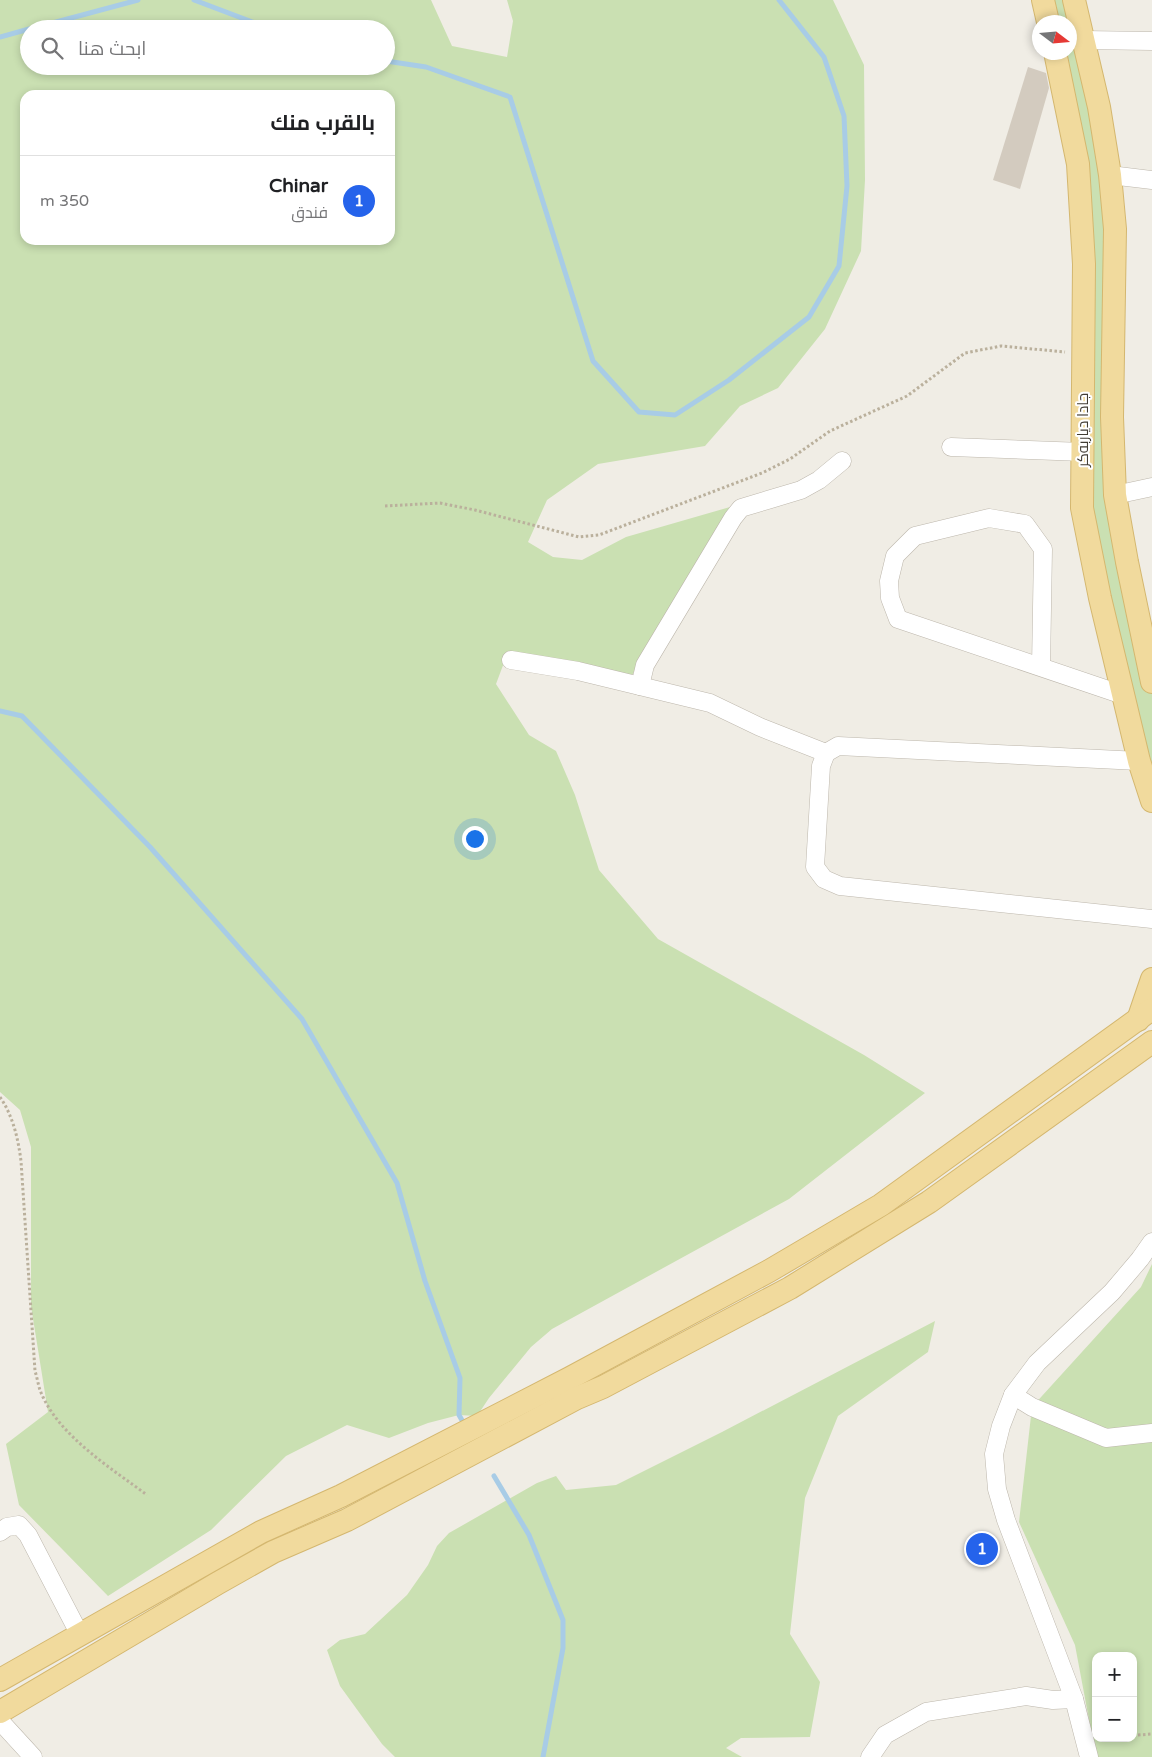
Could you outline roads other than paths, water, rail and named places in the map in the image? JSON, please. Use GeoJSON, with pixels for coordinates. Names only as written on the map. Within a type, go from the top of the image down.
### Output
{"type":"FeatureCollection","features":[{"type":"Feature","properties":{"kind":"main road"},"geometry":{"type":"LineString","coordinates":[[1043,0],[1046,15]]}},
{"type":"Feature","properties":{"kind":"main road","name":"جادا دیاربه‌كر"},"geometry":{"type":"LineString","coordinates":[[1074,0],[1099,106],[1110,175],[1116,229],[1112,417],[1116,495],[1127,562],[1152,680]]}},
{"type":"Feature","properties":{"kind":"main road","name":"جادا دیاربه‌كر"},"geometry":{"type":"LineString","coordinates":[[1057,60],[1078,164],[1084,264],[1082,508],[1100,598],[1140,761],[1152,801]]}},
{"type":"Feature","properties":{"kind":"main road"},"geometry":{"type":"LineString","coordinates":[[1122,690],[1152,680]]}},
{"type":"Feature","properties":{"kind":"main road"},"geometry":{"type":"LineString","coordinates":[[0,1712],[274,1552],[347,1520],[881,1206],[1145,1015],[1152,979]]}},
{"type":"Feature","properties":{"kind":"main road"},"geometry":{"type":"LineString","coordinates":[[0,1680],[261,1532],[573,1388],[620,1378],[807,1278],[929,1202],[1152,1042]]}},
{"type":"Feature","properties":{"kind":"street"},"geometry":{"type":"LineString","coordinates":[[1083,40],[1152,41]]}},
{"type":"Feature","properties":{"kind":"street"},"geometry":{"type":"LineString","coordinates":[[1110,175],[1152,180]]}},
{"type":"Feature","properties":{"kind":"street"},"geometry":{"type":"LineString","coordinates":[[951,447],[1083,452]]}},
{"type":"Feature","properties":{"kind":"street"},"geometry":{"type":"LineString","coordinates":[[640,686],[645,665],[733,518],[741,508],[801,490],[819,480],[842,461]]}},
{"type":"Feature","properties":{"kind":"street"},"geometry":{"type":"LineString","coordinates":[[1116,495],[1152,487]]}},
{"type":"Feature","properties":{"kind":"street"},"geometry":{"type":"LineString","coordinates":[[1041,667],[1043,549],[1025,524],[989,518],[915,536],[895,556],[889,581],[890,598],[898,619],[1041,667],[1122,690]]}},
{"type":"Feature","properties":{"kind":"street"},"geometry":{"type":"LineString","coordinates":[[511,660],[578,671],[710,703],[826,753]]}},
{"type":"Feature","properties":{"kind":"street"},"geometry":{"type":"LineString","coordinates":[[1140,761],[838,746],[826,753],[821,766],[815,867],[824,879],[840,886],[1152,920]]}},
{"type":"Feature","properties":{"kind":"street"},"geometry":{"type":"LineString","coordinates":[[1089,1757],[1074,1699],[1006,1520],[997,1489],[994,1454],[1001,1426],[1013,1395],[1037,1363],[1112,1292],[1152,1242]]}},
{"type":"Feature","properties":{"kind":"street"},"geometry":{"type":"LineString","coordinates":[[1013,1395],[1032,1407],[1106,1438],[1152,1433]]}},
{"type":"Feature","properties":{"kind":"street"},"geometry":{"type":"LineString","coordinates":[[0,1532],[7,1527],[19,1525],[28,1535],[80,1635]]}},
{"type":"Feature","properties":{"kind":"street"},"geometry":{"type":"LineString","coordinates":[[870,1757],[884,1735],[926,1712],[1026,1696],[1053,1700],[1074,1699]]}},
{"type":"Feature","properties":{"kind":"street"},"geometry":{"type":"LineString","coordinates":[[0,1721],[32,1757]]}},
{"type":"Feature","properties":{"kind":"waterway"},"geometry":{"type":"LineString","coordinates":[[64,20],[138,0]]}},
{"type":"Feature","properties":{"kind":"waterway"},"geometry":{"type":"LineString","coordinates":[[194,0],[247,20]]}},
{"type":"Feature","properties":{"kind":"waterway"},"geometry":{"type":"LineString","coordinates":[[395,62],[426,67],[510,97],[593,361],[639,412],[675,415],[729,380],[809,317],[839,266],[847,186],[844,116],[824,57],[779,0]]}},
{"type":"Feature","properties":{"kind":"waterway"},"geometry":{"type":"LineString","coordinates":[[0,37],[20,31]]}},
{"type":"Feature","properties":{"kind":"waterway"},"geometry":{"type":"LineString","coordinates":[[0,711],[22,716],[150,847],[302,1019],[397,1183],[425,1281],[460,1378],[459,1415],[463,1422]]}},
{"type":"Feature","properties":{"kind":"waterway"},"geometry":{"type":"LineString","coordinates":[[494,1476],[529,1535],[563,1620],[563,1648],[543,1757]]}},
{"type":"Feature","properties":{"kind":"place","name":"Chinar"},"geometry":{"type":"Point","coordinates":[982,1549]}}]}
